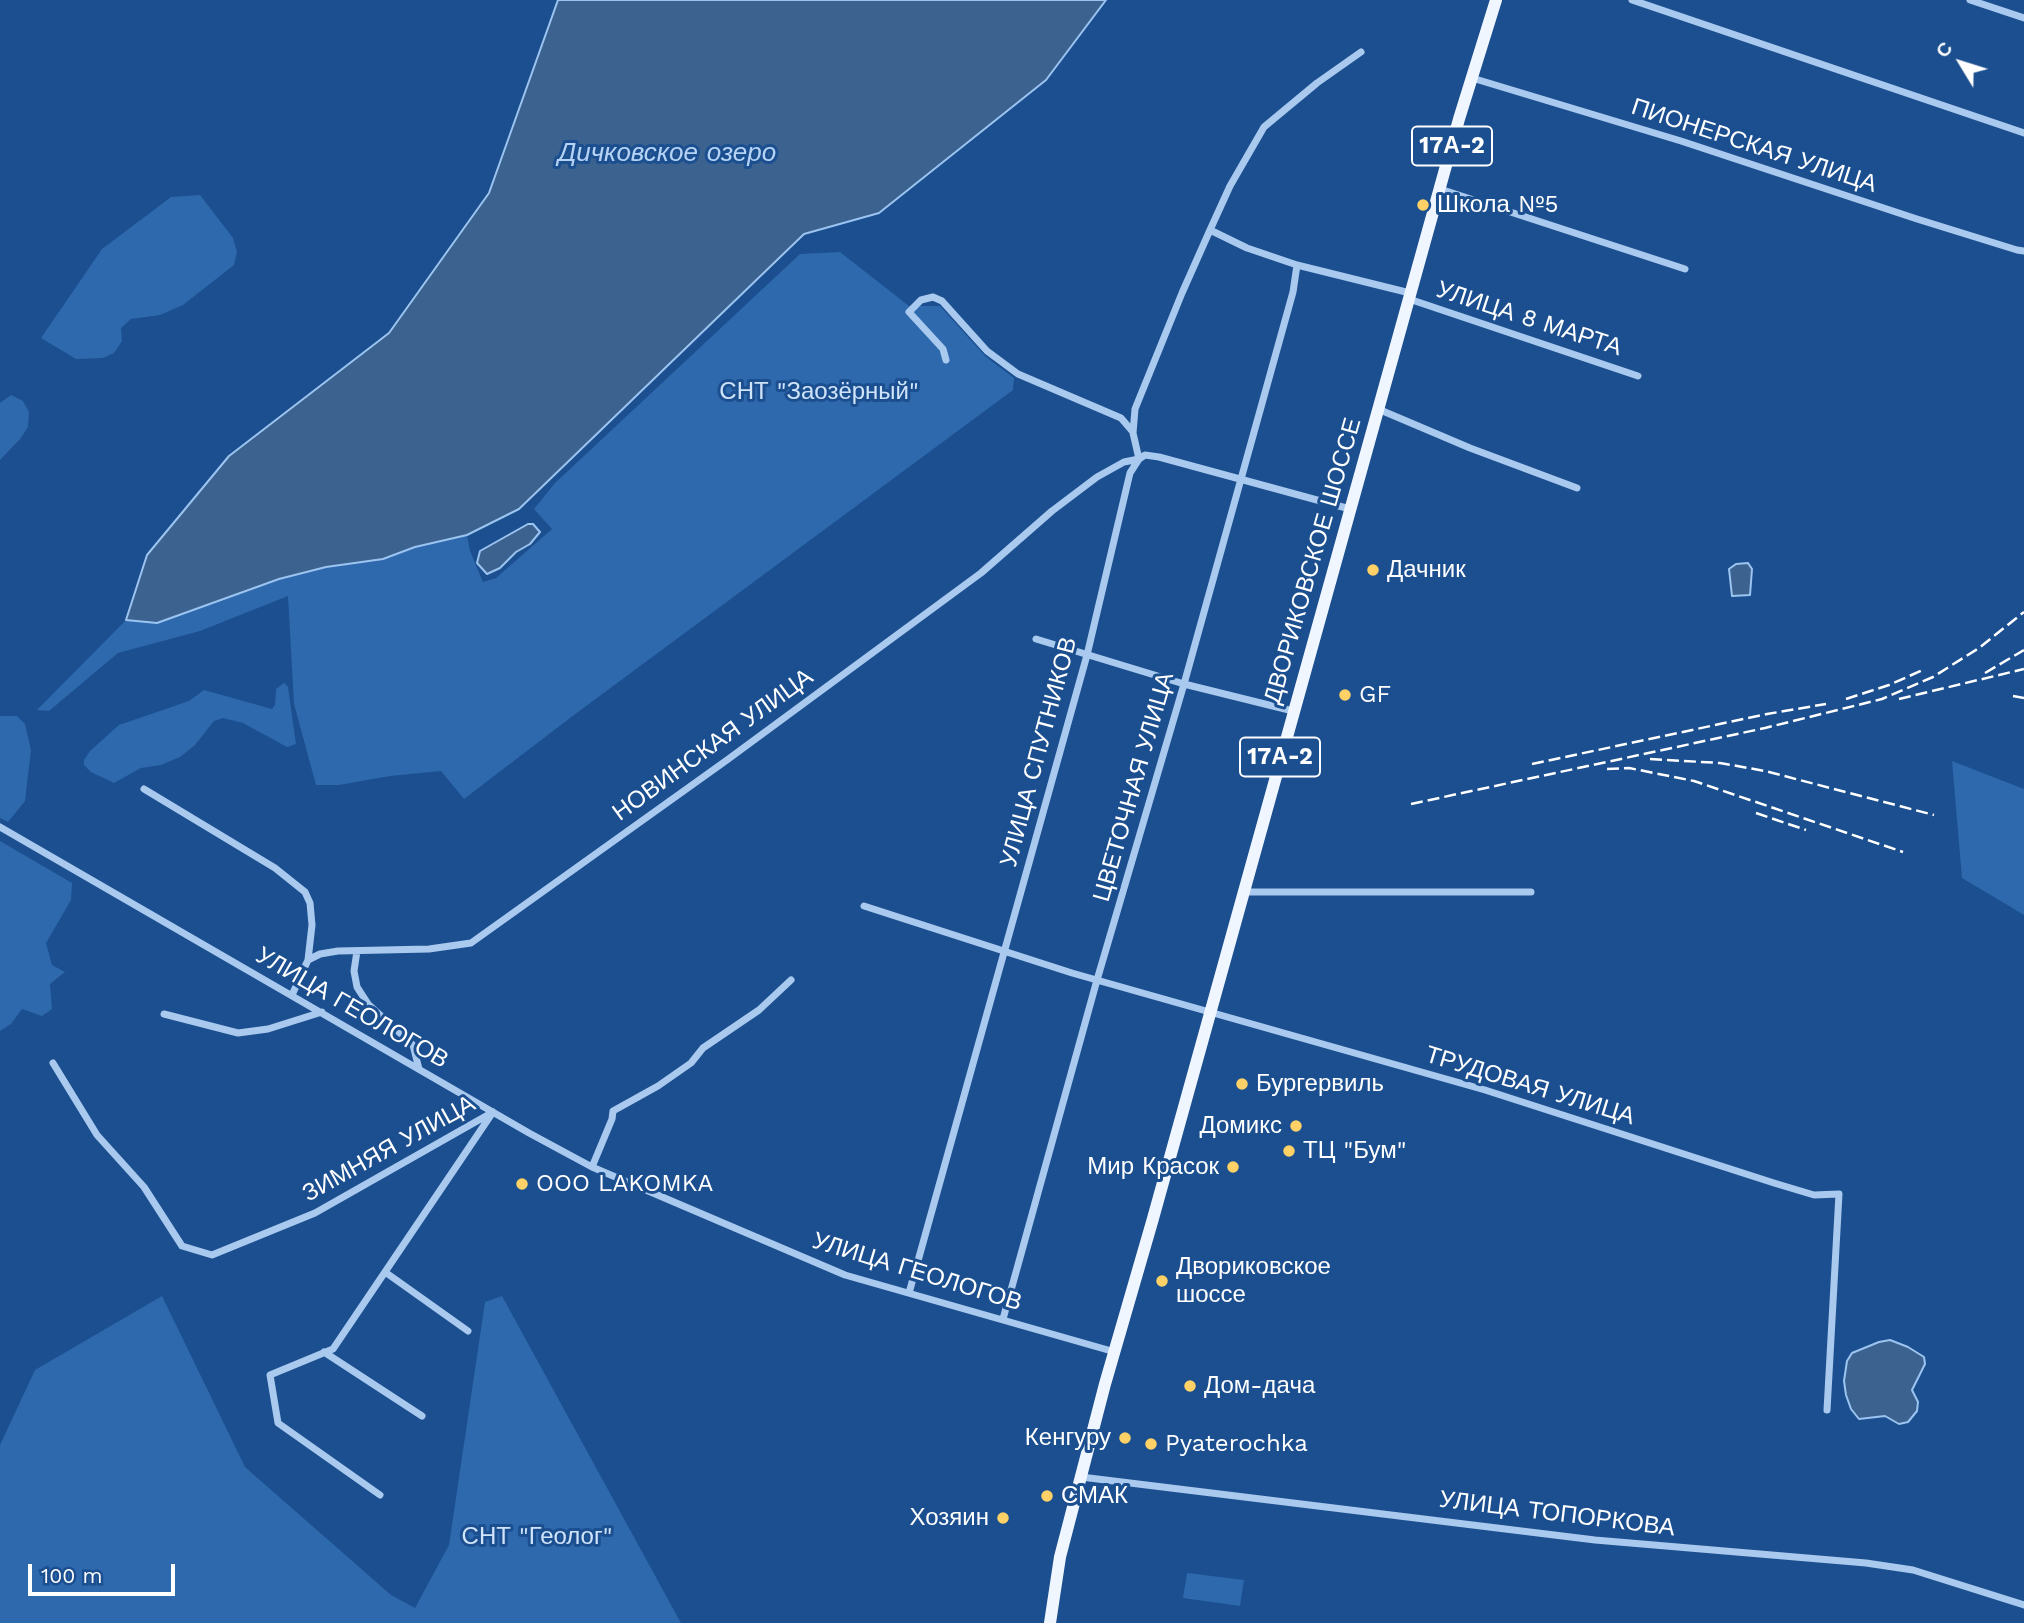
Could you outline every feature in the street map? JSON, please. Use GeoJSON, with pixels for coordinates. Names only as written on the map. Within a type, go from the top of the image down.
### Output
{"type":"FeatureCollection","features":[{"type":"Feature","properties":{"kind":"main road","name":"ДВОРИКОВСКОЕ ШОССЕ"},"geometry":{"type":"LineString","coordinates":[[1050,1623],[1060,1557],[1115,1352],[1378,409],[1496,0]]}},
{"type":"Feature","properties":{"kind":"street"},"geometry":{"type":"LineString","coordinates":[[1632,0],[2024,132]]}},
{"type":"Feature","properties":{"kind":"street"},"geometry":{"type":"LineString","coordinates":[[1970,0],[2024,18]]}},
{"type":"Feature","properties":{"kind":"street"},"geometry":{"type":"LineString","coordinates":[[1350,509],[1159,457],[1145,455],[1139,459],[1133,433],[1135,409],[1210,230],[1230,186],[1264,127],[1317,83],[1361,52]]}},
{"type":"Feature","properties":{"kind":"street","name":"ПИОНЕРСКАЯ УЛИЦА"},"geometry":{"type":"LineString","coordinates":[[1472,78],[1681,141],[1951,230],[2024,251]]}},
{"type":"Feature","properties":{"kind":"street"},"geometry":{"type":"LineString","coordinates":[[1440,190],[1685,269]]}},
{"type":"Feature","properties":{"kind":"street","name":"УЛИЦА 8 МАРТА"},"geometry":{"type":"LineString","coordinates":[[1210,230],[1247,248],[1297,265],[1410,296],[1638,376]]}},
{"type":"Feature","properties":{"kind":"street","name":"ЦВЕТОЧНАЯ УЛИЦА"},"geometry":{"type":"LineString","coordinates":[[1003,1319],[1241,480],[1293,292],[1297,265]]}},
{"type":"Feature","properties":{"kind":"street"},"geometry":{"type":"LineString","coordinates":[[946,360],[943,349],[909,312],[921,300],[933,297],[942,301],[987,351],[1018,374],[1121,418],[1133,433]]}},
{"type":"Feature","properties":{"kind":"street"},"geometry":{"type":"LineString","coordinates":[[1378,409],[1470,449],[1577,488]]}},
{"type":"Feature","properties":{"kind":"street","name":"УЛИЦА СПУТНИКОВ"},"geometry":{"type":"LineString","coordinates":[[909,1293],[1087,655],[1130,473],[1139,459]]}},
{"type":"Feature","properties":{"kind":"street","name":"НОВИНСКАЯ УЛИЦА"},"geometry":{"type":"LineString","coordinates":[[308,960],[320,954],[429,949],[471,943],[727,760],[981,573],[1052,511],[1097,477],[1124,462],[1139,459]]}},
{"type":"Feature","properties":{"kind":"street"},"geometry":{"type":"LineString","coordinates":[[1036,639],[1184,684],[1293,711]]}},
{"type":"Feature","properties":{"kind":"street"},"geometry":{"type":"LineString","coordinates":[[144,789],[275,868],[305,892],[310,902],[312,925],[308,960],[292,995]]}},
{"type":"Feature","properties":{"kind":"street","name":"УЛИЦА ГЕОЛОГОВ"},"geometry":{"type":"LineString","coordinates":[[0,827],[592,1167],[845,1275],[1115,1352]]}},
{"type":"Feature","properties":{"kind":"street"},"geometry":{"type":"LineString","coordinates":[[1243,892],[1531,892]]}},
{"type":"Feature","properties":{"kind":"street","name":"ТРУДОВАЯ УЛИЦА"},"geometry":{"type":"LineString","coordinates":[[864,906],[1097,980],[1485,1090],[1814,1195],[1839,1194],[1827,1410]]}},
{"type":"Feature","properties":{"kind":"street"},"geometry":{"type":"LineString","coordinates":[[356,951],[354,971],[357,987],[368,1004],[413,1045],[419,1069]]}},
{"type":"Feature","properties":{"kind":"street"},"geometry":{"type":"LineString","coordinates":[[592,1167],[605,1137],[612,1111],[658,1086],[691,1063],[703,1048],[759,1010],[791,980]]}},
{"type":"Feature","properties":{"kind":"street"},"geometry":{"type":"LineString","coordinates":[[164,1014],[238,1033],[268,1029],[321,1012]]}},
{"type":"Feature","properties":{"kind":"street","name":"ЗИМНЯЯ УЛИЦА"},"geometry":{"type":"LineString","coordinates":[[53,1063],[97,1135],[144,1187],[182,1246],[212,1255],[315,1213],[493,1112]]}},
{"type":"Feature","properties":{"kind":"street","name":"ЗИМНЯЯ УЛИЦА"},"geometry":{"type":"LineString","coordinates":[[380,1494],[278,1423],[270,1376],[333,1349],[493,1112]]}},
{"type":"Feature","properties":{"kind":"street"},"geometry":{"type":"LineString","coordinates":[[385,1272],[468,1331]]}},
{"type":"Feature","properties":{"kind":"street"},"geometry":{"type":"LineString","coordinates":[[324,1352],[422,1416]]}},
{"type":"Feature","properties":{"kind":"street","name":"УЛИЦА ТОПОРКОВА"},"geometry":{"type":"LineString","coordinates":[[1081,1477],[1595,1541],[1866,1563],[1913,1570],[2024,1605]]}},
{"type":"Feature","properties":{"kind":"green space"},"geometry":{"type":"Polygon","coordinates":[[[200,195],[233,238],[237,252],[234,265],[183,305],[160,315],[131,319],[121,328],[122,341],[114,353],[103,358],[76,359],[41,338],[102,249],[171,197],[200,195]]]}},
{"type":"Feature","properties":{"kind":"green space","name":"СНТ \"Заозёрный\""},"geometry":{"type":"Polygon","coordinates":[[[478,208],[804,234],[519,509],[216,569],[223,601],[239,578],[279,579],[326,567],[383,559],[414,547],[467,535],[470,551],[483,582],[496,578],[552,529],[534,509],[555,483],[800,254],[840,252],[909,306],[940,306],[986,357],[1014,378],[1013,390],[464,799],[441,771],[339,785],[316,785],[294,704],[288,596],[200,631],[118,653],[49,711],[37,710],[126,620],[147,555],[229,456],[389,333],[478,208]]]}},
{"type":"Feature","properties":{"kind":"green space"},"geometry":{"type":"Polygon","coordinates":[[[11,395],[23,401],[29,412],[28,427],[0,460],[0,403],[11,395]]]}},
{"type":"Feature","properties":{"kind":"green space"},"geometry":{"type":"Polygon","coordinates":[[[284,683],[288,687],[296,744],[287,747],[243,723],[223,718],[214,721],[195,745],[180,757],[161,765],[141,768],[114,783],[91,772],[84,765],[90,751],[119,725],[189,701],[204,690],[272,709],[275,705],[276,689],[284,683]]]}},
{"type":"Feature","properties":{"kind":"green space"},"geometry":{"type":"Polygon","coordinates":[[[0,716],[17,716],[25,724],[31,750],[25,801],[8,822],[0,818],[0,716]]]}},
{"type":"Feature","properties":{"kind":"green space"},"geometry":{"type":"Polygon","coordinates":[[[1952,761],[2024,789],[2024,915],[1962,878],[1952,761]]]}},
{"type":"Feature","properties":{"kind":"green space"},"geometry":{"type":"Polygon","coordinates":[[[0,841],[72,883],[71,900],[46,943],[52,965],[65,972],[50,984],[52,1009],[42,1016],[22,1009],[11,1024],[0,1031],[0,841]]]}},
{"type":"Feature","properties":{"kind":"green space","name":"СНТ \"Геолог\""},"geometry":{"type":"Polygon","coordinates":[[[162,1296],[245,1467],[391,1595],[415,1608],[449,1545],[485,1302],[502,1296],[681,1623],[0,1623],[0,1445],[35,1370],[162,1296]]]}},
{"type":"Feature","properties":{"kind":"green space"},"geometry":{"type":"Polygon","coordinates":[[[1187,1573],[1244,1580],[1240,1606],[1183,1598],[1187,1573]]]}},
{"type":"Feature","properties":{"kind":"water","name":"Дичковское озеро"},"geometry":{"type":"Polygon","coordinates":[[[558,0],[1106,0],[1046,80],[879,213],[804,234],[519,509],[467,535],[415,547],[383,559],[326,567],[279,579],[157,623],[126,620],[147,555],[229,456],[389,333],[489,193],[558,0]]]}},
{"type":"Feature","properties":{"kind":"water"},"geometry":{"type":"Polygon","coordinates":[[[528,524],[533,524],[540,532],[530,544],[516,552],[500,568],[487,574],[477,563],[480,551],[528,524]]]}},
{"type":"Feature","properties":{"kind":"water"},"geometry":{"type":"Polygon","coordinates":[[[1748,563],[1752,569],[1750,595],[1732,596],[1729,569],[1736,564],[1748,563]]]}},
{"type":"Feature","properties":{"kind":"water"},"geometry":{"type":"Polygon","coordinates":[[[1890,1340],[1924,1357],[1925,1364],[1912,1390],[1918,1402],[1917,1411],[1908,1422],[1899,1424],[1885,1416],[1859,1419],[1851,1409],[1846,1395],[1844,1381],[1847,1361],[1852,1353],[1890,1340]]]}},
{"type":"Feature","properties":{"kind":"railway"},"geometry":{"type":"LineString","coordinates":[[1411,804],[1765,728],[1882,699],[1933,677],[1979,648],[2024,612]]}},
{"type":"Feature","properties":{"kind":"railway"},"geometry":{"type":"LineString","coordinates":[[1985,673],[2024,650]]}},
{"type":"Feature","properties":{"kind":"railway"},"geometry":{"type":"LineString","coordinates":[[1846,699],[1889,685],[1925,669]]}},
{"type":"Feature","properties":{"kind":"railway"},"geometry":{"type":"LineString","coordinates":[[1899,699],[2024,669]]}},
{"type":"Feature","properties":{"kind":"railway"},"geometry":{"type":"LineString","coordinates":[[2013,696],[2024,698]]}},
{"type":"Feature","properties":{"kind":"railway"},"geometry":{"type":"LineString","coordinates":[[1532,764],[1826,704]]}},
{"type":"Feature","properties":{"kind":"railway"},"geometry":{"type":"LineString","coordinates":[[1650,759],[1720,763],[1765,771],[1934,815]]}},
{"type":"Feature","properties":{"kind":"railway"},"geometry":{"type":"LineString","coordinates":[[1607,769],[1629,768],[1694,781],[1903,852]]}},
{"type":"Feature","properties":{"kind":"railway"},"geometry":{"type":"LineString","coordinates":[[1756,813],[1806,830]]}},
{"type":"Feature","properties":{"kind":"place","name":"Школа №5"},"geometry":{"type":"Point","coordinates":[1423,205]}},
{"type":"Feature","properties":{"kind":"place","name":"Дачник"},"geometry":{"type":"Point","coordinates":[1373,570]}},
{"type":"Feature","properties":{"kind":"place","name":"GF"},"geometry":{"type":"Point","coordinates":[1345,695]}},
{"type":"Feature","properties":{"kind":"place","name":"Бургервиль"},"geometry":{"type":"Point","coordinates":[1242,1084]}},
{"type":"Feature","properties":{"kind":"place","name":"Домикс"},"geometry":{"type":"Point","coordinates":[1296,1126]}},
{"type":"Feature","properties":{"kind":"place","name":"ТЦ \"Бум\""},"geometry":{"type":"Point","coordinates":[1289,1151]}},
{"type":"Feature","properties":{"kind":"place","name":"Мир Красок"},"geometry":{"type":"Point","coordinates":[1233,1167]}},
{"type":"Feature","properties":{"kind":"place","name":"OOO LAKOMKA"},"geometry":{"type":"Point","coordinates":[522,1184]}},
{"type":"Feature","properties":{"kind":"place","name":"Двориковское шоссе"},"geometry":{"type":"Point","coordinates":[1162,1281]}},
{"type":"Feature","properties":{"kind":"place","name":"Дом-дача"},"geometry":{"type":"Point","coordinates":[1190,1386]}},
{"type":"Feature","properties":{"kind":"place","name":"Кенгуру"},"geometry":{"type":"Point","coordinates":[1125,1438]}},
{"type":"Feature","properties":{"kind":"place","name":"Pyaterochka"},"geometry":{"type":"Point","coordinates":[1151,1444]}},
{"type":"Feature","properties":{"kind":"place","name":"СМАК"},"geometry":{"type":"Point","coordinates":[1047,1496]}},
{"type":"Feature","properties":{"kind":"place","name":"Хозяин"},"geometry":{"type":"Point","coordinates":[1003,1518]}}]}
